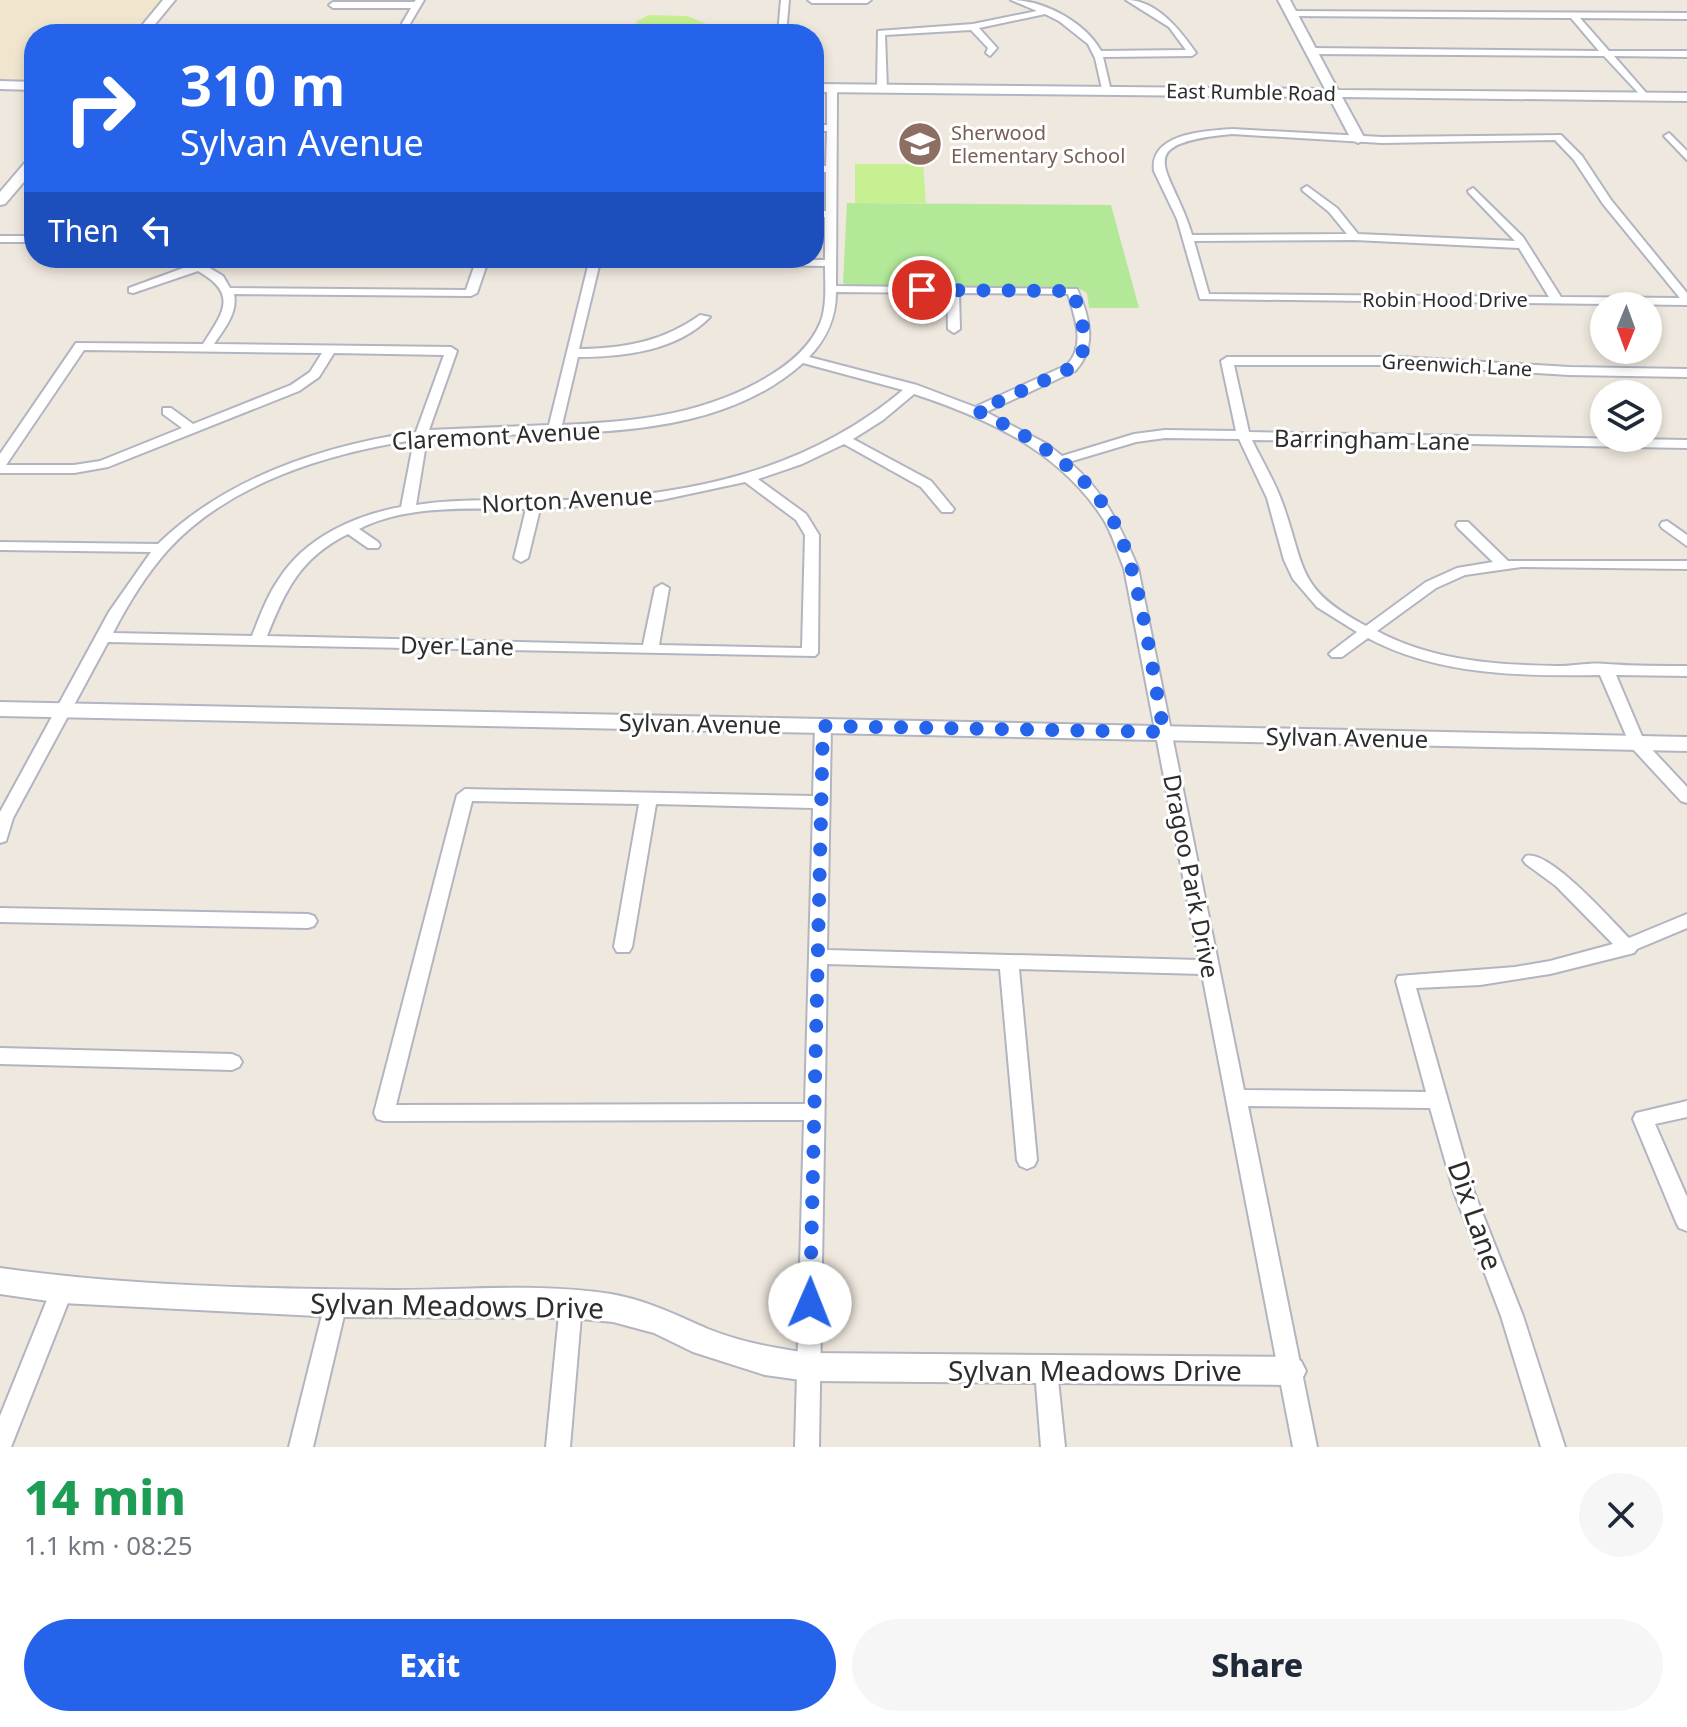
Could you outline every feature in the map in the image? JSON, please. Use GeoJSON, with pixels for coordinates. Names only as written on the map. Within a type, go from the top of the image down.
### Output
{"type":"FeatureCollection","features":[{"type":"Feature","properties":{"kind":"street"},"geometry":{"type":"LineString","coordinates":[[149,24],[169,0]]}},
{"type":"Feature","properties":{"kind":"street"},"geometry":{"type":"LineString","coordinates":[[783,24],[785,0]]}},
{"type":"Feature","properties":{"kind":"street"},"geometry":{"type":"LineString","coordinates":[[812,0],[867,0]]}},
{"type":"Feature","properties":{"kind":"street"},"geometry":{"type":"LineString","coordinates":[[1015,0],[1071,24],[1085,35],[1098,54],[1106,91]]}},
{"type":"Feature","properties":{"kind":"street"},"geometry":{"type":"LineString","coordinates":[[1098,54],[1192,53],[1160,12],[1130,0]]}},
{"type":"Feature","properties":{"kind":"street"},"geometry":{"type":"LineString","coordinates":[[1284,0],[1358,139]]}},
{"type":"Feature","properties":{"kind":"street"},"geometry":{"type":"LineString","coordinates":[[334,2],[419,3]]}},
{"type":"Feature","properties":{"kind":"street"},"geometry":{"type":"LineString","coordinates":[[406,24],[419,3]]}},
{"type":"Feature","properties":{"kind":"street"},"geometry":{"type":"LineString","coordinates":[[1291,13],[1573,15],[1646,11],[1687,16]]}},
{"type":"Feature","properties":{"kind":"street"},"geometry":{"type":"LineString","coordinates":[[882,89],[881,33],[973,27],[1045,12]]}},
{"type":"Feature","properties":{"kind":"street"},"geometry":{"type":"LineString","coordinates":[[1573,15],[1645,97]]}},
{"type":"Feature","properties":{"kind":"street"},"geometry":{"type":"LineString","coordinates":[[973,27],[993,48],[990,53]]}},
{"type":"Feature","properties":{"kind":"street"},"geometry":{"type":"LineString","coordinates":[[1312,51],[1687,54]]}},
{"type":"Feature","properties":{"kind":"street"},"geometry":{"type":"LineString","coordinates":[[0,85],[24,86]]}},
{"type":"Feature","properties":{"kind":"street","name":"East Rumble Road"},"geometry":{"type":"LineString","coordinates":[[824,88],[1687,97]]}},
{"type":"Feature","properties":{"kind":"street","name":"Claremont Avenue"},"geometry":{"type":"LineString","coordinates":[[0,837],[5,818],[133,583],[159,548],[203,512],[272,475],[344,450],[421,435],[610,428],[687,415],[756,389],[801,359],[815,345],[828,320],[832,88]]}},
{"type":"Feature","properties":{"kind":"street"},"geometry":{"type":"LineString","coordinates":[[824,128],[832,128]]}},
{"type":"Feature","properties":{"kind":"street"},"geometry":{"type":"LineString","coordinates":[[1523,245],[1355,237],[1188,238],[1159,171],[1160,155],[1179,141],[1220,133],[1358,139],[1558,137],[1578,158],[1607,202],[1687,301]]}},
{"type":"Feature","properties":{"kind":"street"},"geometry":{"type":"LineString","coordinates":[[1687,136],[1669,136],[1687,157]]}},
{"type":"Feature","properties":{"kind":"street"},"geometry":{"type":"LineString","coordinates":[[824,169],[833,169]]}},
{"type":"Feature","properties":{"kind":"street"},"geometry":{"type":"LineString","coordinates":[[0,201],[24,173]]}},
{"type":"Feature","properties":{"kind":"street"},"geometry":{"type":"LineString","coordinates":[[1307,189],[1333,210],[1355,237]]}},
{"type":"Feature","properties":{"kind":"street"},"geometry":{"type":"LineString","coordinates":[[1473,191],[1523,245],[1557,300]]}},
{"type":"Feature","properties":{"kind":"street"},"geometry":{"type":"LineString","coordinates":[[824,214],[832,214]]}},
{"type":"Feature","properties":{"kind":"street","name":"Robin Hood Drive"},"geometry":{"type":"LineString","coordinates":[[1188,238],[1204,297],[1687,301]]}},
{"type":"Feature","properties":{"kind":"street"},"geometry":{"type":"LineString","coordinates":[[0,239],[24,239]]}},
{"type":"Feature","properties":{"kind":"street"},"geometry":{"type":"LineString","coordinates":[[824,263],[831,263]]}},
{"type":"Feature","properties":{"kind":"street"},"geometry":{"type":"LineString","coordinates":[[133,290],[194,268]]}},
{"type":"Feature","properties":{"kind":"street"},"geometry":{"type":"LineString","coordinates":[[202,268],[219,278],[230,298],[227,315],[206,348]]}},
{"type":"Feature","properties":{"kind":"street"},"geometry":{"type":"LineString","coordinates":[[228,291],[471,293],[480,268]]}},
{"type":"Feature","properties":{"kind":"street"},"geometry":{"type":"LineString","coordinates":[[554,431],[593,268]]}},
{"type":"Feature","properties":{"kind":"street"},"geometry":{"type":"LineString","coordinates":[[830,289],[1073,291],[1085,347],[1082,358],[1071,368],[978,411]]}},
{"type":"Feature","properties":{"kind":"street"},"geometry":{"type":"LineString","coordinates":[[953,290],[954,329]]}},
{"type":"Feature","properties":{"kind":"street"},"geometry":{"type":"LineString","coordinates":[[573,353],[645,347],[683,333],[704,317]]}},
{"type":"Feature","properties":{"kind":"street"},"geometry":{"type":"LineString","coordinates":[[0,466],[80,346],[451,351],[421,435],[408,509]]}},
{"type":"Feature","properties":{"kind":"street"},"geometry":{"type":"LineString","coordinates":[[0,466],[89,467],[117,460],[307,382],[320,369],[331,349]]}},
{"type":"Feature","properties":{"kind":"street","name":"Dragoo Park Drive"},"geometry":{"type":"LineString","coordinates":[[801,359],[913,388],[978,411],[1025,436],[1060,461],[1105,507],[1125,545],[1305,1447]]}},
{"type":"Feature","properties":{"kind":"street","name":"Greenwich Lane"},"geometry":{"type":"LineString","coordinates":[[1245,436],[1227,361],[1401,361],[1569,371],[1687,373]]}},
{"type":"Feature","properties":{"kind":"street","name":"Norton Avenue"},"geometry":{"type":"LineString","coordinates":[[257,641],[281,585],[291,570],[313,549],[349,528],[408,509],[455,504],[534,504],[642,498],[747,477],[797,460],[844,439],[885,413],[913,388]]}},
{"type":"Feature","properties":{"kind":"street"},"geometry":{"type":"LineString","coordinates":[[167,411],[193,430]]}},
{"type":"Feature","properties":{"kind":"street","name":"Barringham Lane"},"geometry":{"type":"LineString","coordinates":[[1060,461],[1148,435],[1687,444]]}},
{"type":"Feature","properties":{"kind":"street"},"geometry":{"type":"LineString","coordinates":[[1245,436],[1271,489],[1294,568],[1301,580],[1326,607],[1366,633],[1424,657],[1474,668],[1500,671],[1605,668],[1687,671]]}},
{"type":"Feature","properties":{"kind":"street"},"geometry":{"type":"LineString","coordinates":[[844,439],[919,479],[936,493],[947,509]]}},
{"type":"Feature","properties":{"kind":"street","name":"Dyer Lane"},"geometry":{"type":"LineString","coordinates":[[103,637],[810,653],[812,535],[801,517],[747,477]]}},
{"type":"Feature","properties":{"kind":"street"},"geometry":{"type":"LineString","coordinates":[[521,558],[534,504]]}},
{"type":"Feature","properties":{"kind":"street"},"geometry":{"type":"LineString","coordinates":[[1463,525],[1503,564]]}},
{"type":"Feature","properties":{"kind":"street"},"geometry":{"type":"LineString","coordinates":[[1667,525],[1687,542]]}},
{"type":"Feature","properties":{"kind":"street"},"geometry":{"type":"LineString","coordinates":[[349,528],[373,545]]}},
{"type":"Feature","properties":{"kind":"street"},"geometry":{"type":"LineString","coordinates":[[0,546],[159,548]]}},
{"type":"Feature","properties":{"kind":"street"},"geometry":{"type":"LineString","coordinates":[[1337,654],[1445,577],[1503,564],[1687,565]]}},
{"type":"Feature","properties":{"kind":"street"},"geometry":{"type":"LineString","coordinates":[[650,650],[662,588]]}},
{"type":"Feature","properties":{"kind":"street"},"geometry":{"type":"LineString","coordinates":[[1605,668],[1637,743],[1687,797]]}},
{"type":"Feature","properties":{"kind":"street","name":"Sylvan Avenue"},"geometry":{"type":"LineString","coordinates":[[0,709],[1687,744]]}},
{"type":"Feature","properties":{"kind":"street"},"geometry":{"type":"LineString","coordinates":[[807,1447],[823,726]]}},
{"type":"Feature","properties":{"kind":"street"},"geometry":{"type":"LineString","coordinates":[[814,1112],[384,1113],[465,795],[821,802]]}},
{"type":"Feature","properties":{"kind":"street"},"geometry":{"type":"LineString","coordinates":[[623,947],[648,799]]}},
{"type":"Feature","properties":{"kind":"street"},"geometry":{"type":"LineString","coordinates":[[1532,860],[1562,882],[1628,948],[1687,921]]}},
{"type":"Feature","properties":{"kind":"street"},"geometry":{"type":"LineString","coordinates":[[0,915],[308,921]]}},
{"type":"Feature","properties":{"kind":"street","name":"Dix Lane"},"geometry":{"type":"LineString","coordinates":[[1553,1447],[1512,1316],[1464,1192],[1405,981],[1473,980],[1528,974],[1628,948]]}},
{"type":"Feature","properties":{"kind":"street"},"geometry":{"type":"LineString","coordinates":[[817,957],[1210,967]]}},
{"type":"Feature","properties":{"kind":"street"},"geometry":{"type":"LineString","coordinates":[[1009,962],[1027,1160]]}},
{"type":"Feature","properties":{"kind":"street"},"geometry":{"type":"LineString","coordinates":[[0,1056],[232,1062]]}},
{"type":"Feature","properties":{"kind":"street"},"geometry":{"type":"LineString","coordinates":[[1236,1098],[1438,1100]]}},
{"type":"Feature","properties":{"kind":"street"},"geometry":{"type":"LineString","coordinates":[[1687,1109],[1643,1119],[1687,1222]]}},
{"type":"Feature","properties":{"kind":"street","name":"Sylvan Meadows Drive"},"geometry":{"type":"LineString","coordinates":[[0,1281],[62,1290],[336,1303],[571,1304],[613,1308],[660,1321],[704,1342],[765,1361],[808,1367],[1290,1371]]}},
{"type":"Feature","properties":{"kind":"street"},"geometry":{"type":"LineString","coordinates":[[0,1445],[62,1290]]}},
{"type":"Feature","properties":{"kind":"street"},"geometry":{"type":"LineString","coordinates":[[301,1447],[336,1303]]}},
{"type":"Feature","properties":{"kind":"street"},"geometry":{"type":"LineString","coordinates":[[558,1447],[571,1304]]}},
{"type":"Feature","properties":{"kind":"street"},"geometry":{"type":"LineString","coordinates":[[1046,1370],[1053,1447]]}},
{"type":"Feature","properties":{"kind":"shaded area"},"geometry":{"type":"Polygon","coordinates":[[[0,0],[165,0],[143,24],[24,24],[24,82],[0,82],[0,0]]]}},
{"type":"Feature","properties":{"kind":"green space"},"geometry":{"type":"Polygon","coordinates":[[[649,15],[688,16],[706,24],[637,24],[635,22],[649,15]]]}},
{"type":"Feature","properties":{"kind":"green space"},"geometry":{"type":"Polygon","coordinates":[[[855,164],[923,164],[926,203],[855,203],[855,164]]]}},
{"type":"Feature","properties":{"kind":"green space"},"geometry":{"type":"Polygon","coordinates":[[[847,203],[1111,205],[1139,308],[1089,308],[1087,293],[1076,287],[850,286],[843,283],[847,203]]]}},
{"type":"Feature","properties":{"kind":"place","name":"Sherwood Elementary School"},"geometry":{"type":"Point","coordinates":[920,144]}},
{"type":"Feature","properties":{"kind":"route"},"geometry":{"type":"LineString","coordinates":[[810,1303],[823,726],[1164,732],[1125,545],[1105,507],[1081,478],[1060,461],[1025,436],[978,411],[1071,368],[1082,358],[1085,347],[1073,291],[922,290]]}}]}
